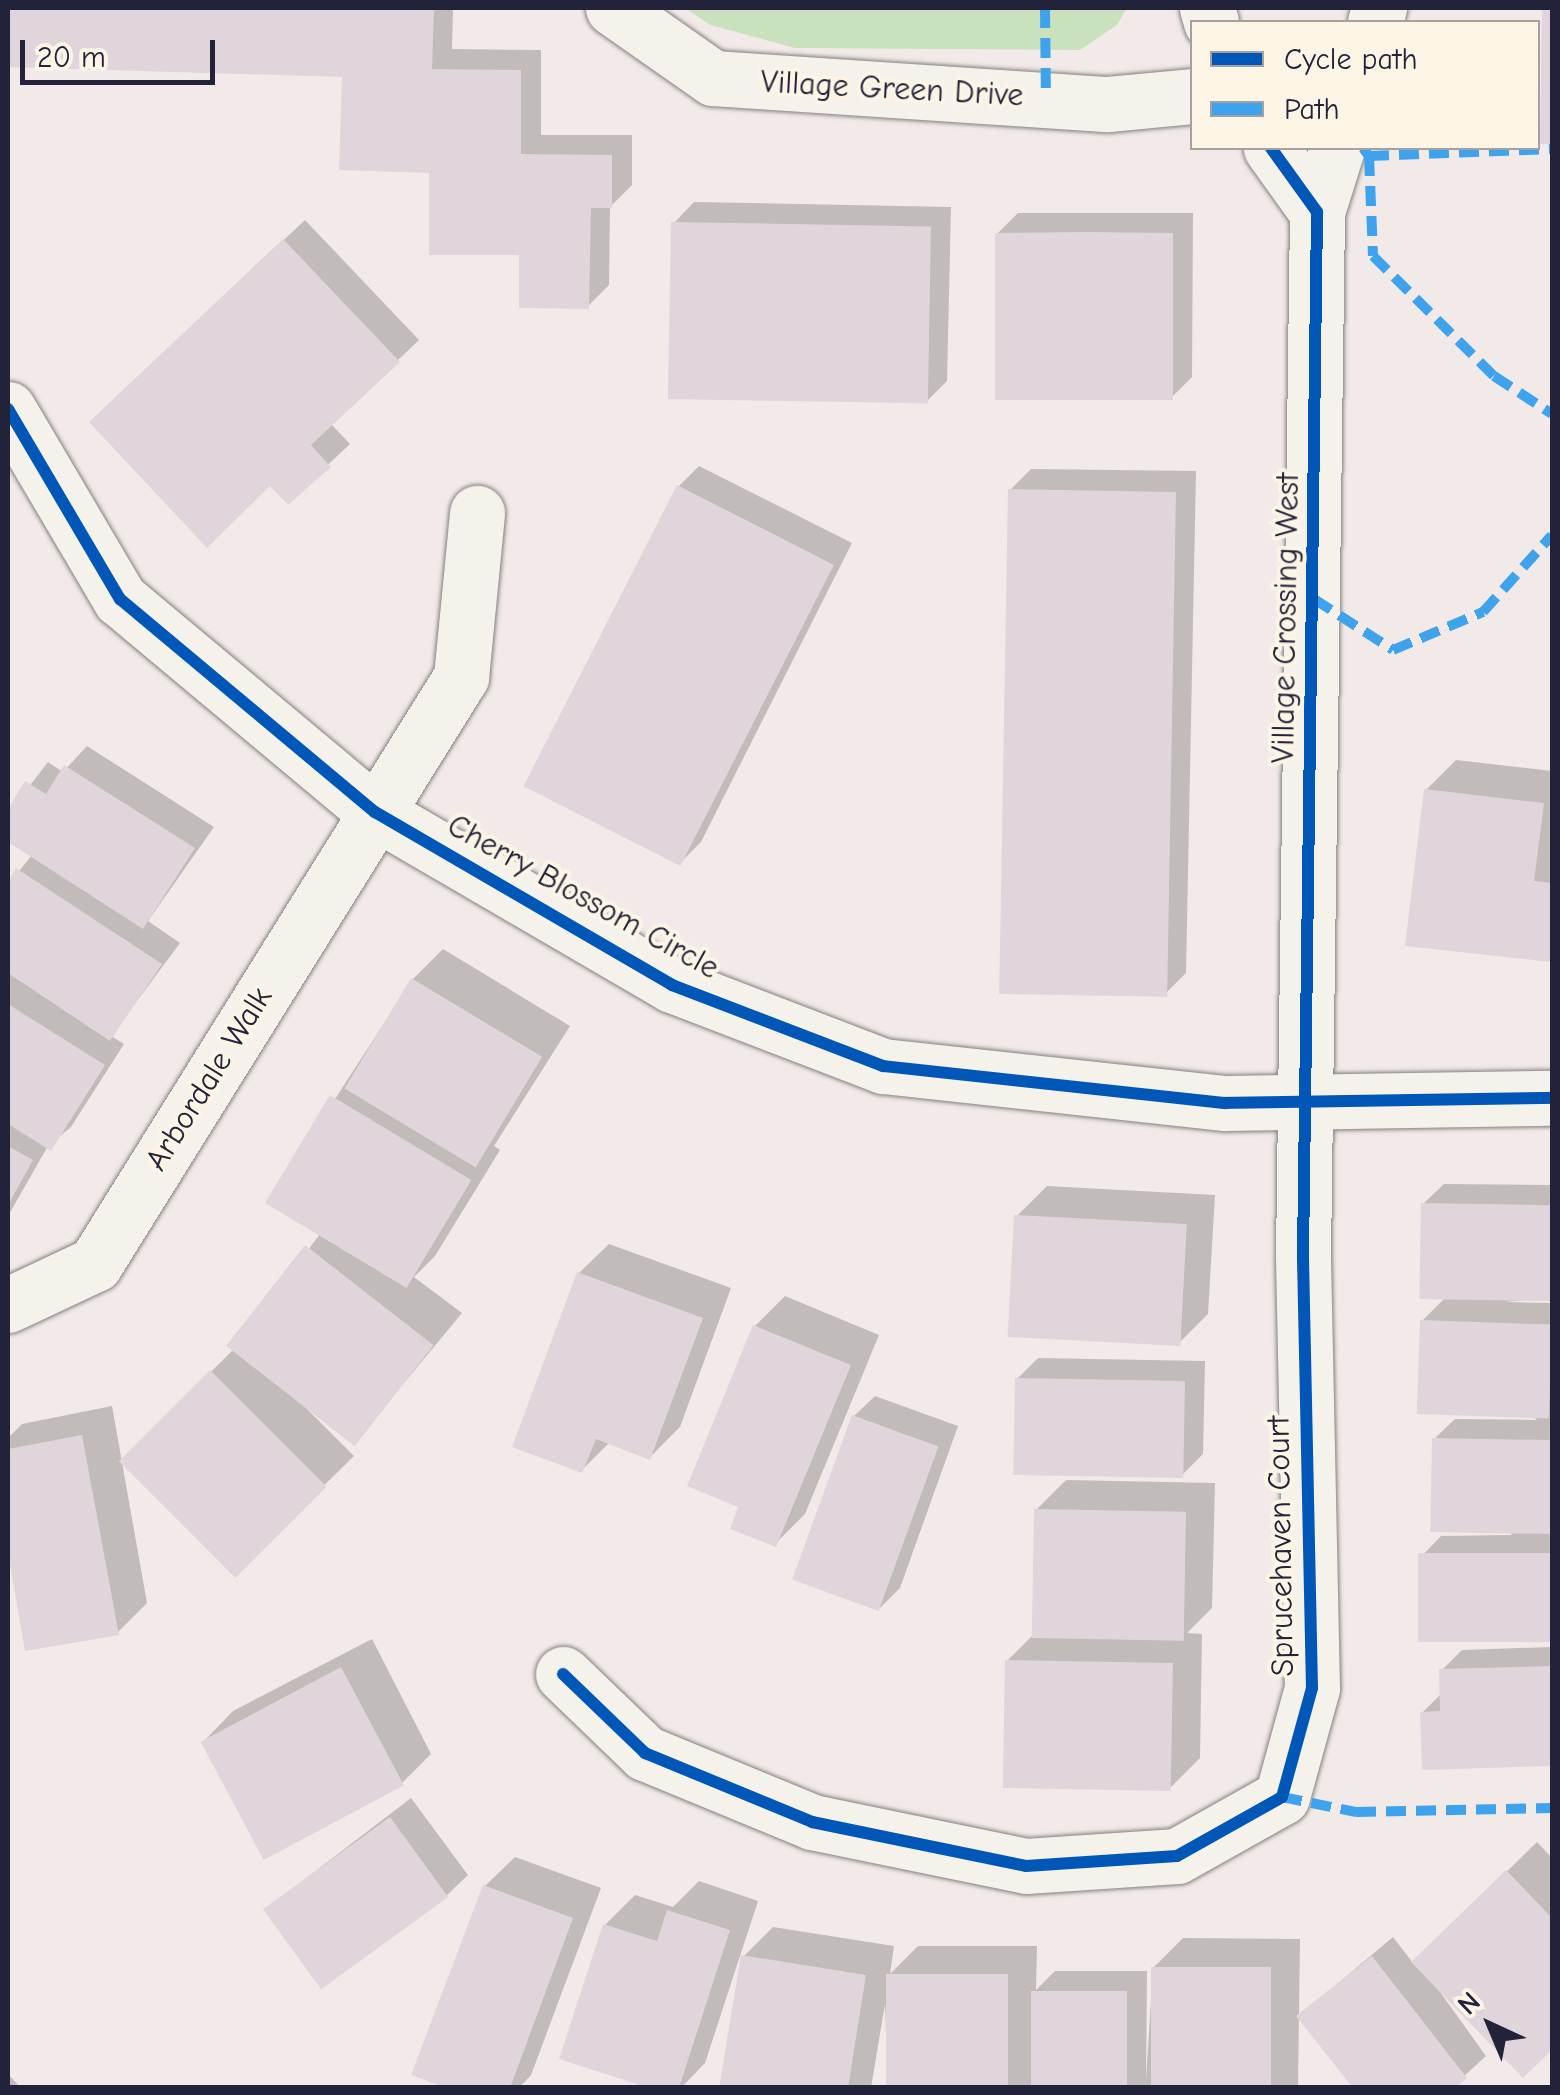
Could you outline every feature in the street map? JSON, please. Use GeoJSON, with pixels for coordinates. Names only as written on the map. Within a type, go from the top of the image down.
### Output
{"type":"FeatureCollection","features":[{"type":"Feature","properties":{"kind":"street","name":"Village Green Drive"},"geometry":{"type":"LineString","coordinates":[[613,8],[713,78],[1108,104],[1190,96]]}},
{"type":"Feature","properties":{"kind":"street"},"geometry":{"type":"LineString","coordinates":[[1271,150],[1317,212]]}},
{"type":"Feature","properties":{"kind":"street","name":"Village Crossing West"},"geometry":{"type":"LineString","coordinates":[[1308,1104],[1317,212],[1336,150]]}},
{"type":"Feature","properties":{"kind":"street","name":"Cherry Blossom Circle"},"geometry":{"type":"LineString","coordinates":[[8,409],[120,599],[375,812],[672,985],[883,1066],[1225,1102],[1308,1104],[1552,1098]]}},
{"type":"Feature","properties":{"kind":"street","name":"Arbordale Walk"},"geometry":{"type":"LineString","coordinates":[[8,1305],[95,1264],[461,677],[477,513]]}},
{"type":"Feature","properties":{"kind":"street","name":"Sprucehaven Court"},"geometry":{"type":"LineString","coordinates":[[562,1674],[645,1753],[812,1822],[1026,1866],[1177,1856],[1282,1797],[1312,1688],[1303,1255],[1308,1104]]}},
{"type":"Feature","properties":{"kind":"green space"},"geometry":{"type":"Polygon","coordinates":[[[685,8],[1127,8],[1117,25],[1080,50],[795,48],[710,25],[685,8]]]}},
{"type":"Feature","properties":{"kind":"building"},"geometry":{"type":"Polygon","coordinates":[[[8,8],[434,8],[432,69],[521,70],[521,154],[612,155],[612,208],[591,208],[589,309],[519,308],[519,255],[429,255],[429,173],[339,170],[342,77],[8,67],[8,8]]]}},
{"type":"Feature","properties":{"kind":"building"},"geometry":{"type":"Polygon","coordinates":[[[1542,8],[1552,8],[1552,144],[1540,144],[1542,8]]]}},
{"type":"Feature","properties":{"kind":"building"},"geometry":{"type":"Polygon","coordinates":[[[671,222],[931,227],[928,404],[668,399],[671,222]]]}},
{"type":"Feature","properties":{"kind":"building"},"geometry":{"type":"Polygon","coordinates":[[[995,233],[1173,233],[1173,400],[995,400],[995,233]]]}},
{"type":"Feature","properties":{"kind":"building"},"geometry":{"type":"Polygon","coordinates":[[[283,239],[400,362],[311,445],[331,467],[288,505],[270,486],[207,548],[89,422],[283,239]]]}},
{"type":"Feature","properties":{"kind":"building"},"geometry":{"type":"Polygon","coordinates":[[[677,485],[834,565],[680,866],[524,786],[677,485]]]}},
{"type":"Feature","properties":{"kind":"building"},"geometry":{"type":"Polygon","coordinates":[[[1008,489],[1176,492],[1167,997],[999,994],[1008,489]]]}},
{"type":"Feature","properties":{"kind":"building"},"geometry":{"type":"Polygon","coordinates":[[[64,765],[195,848],[143,929],[8,842],[8,809],[25,781],[46,794],[64,765]]]}},
{"type":"Feature","properties":{"kind":"building"},"geometry":{"type":"Polygon","coordinates":[[[1424,789],[1544,803],[1534,881],[1552,883],[1552,962],[1405,946],[1424,789]]]}},
{"type":"Feature","properties":{"kind":"building"},"geometry":{"type":"Polygon","coordinates":[[[16,868],[162,964],[110,1041],[8,973],[8,881],[16,868]]]}},
{"type":"Feature","properties":{"kind":"building"},"geometry":{"type":"Polygon","coordinates":[[[411,978],[542,1057],[476,1167],[345,1089],[411,978]]]}},
{"type":"Feature","properties":{"kind":"building"},"geometry":{"type":"Polygon","coordinates":[[[8,1004],[105,1065],[51,1151],[8,1124],[8,1004]]]}},
{"type":"Feature","properties":{"kind":"building"},"geometry":{"type":"Polygon","coordinates":[[[330,1095],[471,1180],[407,1288],[265,1203],[330,1095]]]}},
{"type":"Feature","properties":{"kind":"building"},"geometry":{"type":"Polygon","coordinates":[[[8,1146],[33,1160],[8,1205],[8,1146]]]}},
{"type":"Feature","properties":{"kind":"building"},"geometry":{"type":"Polygon","coordinates":[[[1421,1203],[1552,1205],[1550,1301],[1419,1299],[1421,1203]]]}},
{"type":"Feature","properties":{"kind":"building"},"geometry":{"type":"Polygon","coordinates":[[[1014,1215],[1187,1224],[1180,1346],[1008,1337],[1014,1215]]]}},
{"type":"Feature","properties":{"kind":"building"},"geometry":{"type":"Polygon","coordinates":[[[305,1245],[433,1345],[355,1446],[226,1346],[305,1245]]]}},
{"type":"Feature","properties":{"kind":"building"},"geometry":{"type":"Polygon","coordinates":[[[577,1272],[703,1318],[650,1460],[596,1439],[582,1473],[512,1447],[577,1272]]]}},
{"type":"Feature","properties":{"kind":"building"},"geometry":{"type":"Polygon","coordinates":[[[1420,1320],[1552,1325],[1549,1419],[1417,1414],[1420,1320]]]}},
{"type":"Feature","properties":{"kind":"building"},"geometry":{"type":"Polygon","coordinates":[[[753,1325],[851,1365],[776,1547],[730,1529],[738,1507],[687,1486],[753,1325]]]}},
{"type":"Feature","properties":{"kind":"building"},"geometry":{"type":"Polygon","coordinates":[[[210,1370],[327,1487],[235,1578],[119,1461],[210,1370]]]}},
{"type":"Feature","properties":{"kind":"building"},"geometry":{"type":"Polygon","coordinates":[[[1015,1378],[1185,1381],[1183,1478],[1013,1475],[1015,1378]]]}},
{"type":"Feature","properties":{"kind":"building"},"geometry":{"type":"Polygon","coordinates":[[[852,1415],[938,1446],[879,1611],[792,1579],[852,1415]]]}},
{"type":"Feature","properties":{"kind":"building"},"geometry":{"type":"Polygon","coordinates":[[[82,1435],[119,1635],[25,1651],[8,1553],[8,1449],[82,1435]]]}},
{"type":"Feature","properties":{"kind":"building"},"geometry":{"type":"Polygon","coordinates":[[[1432,1438],[1552,1440],[1550,1534],[1430,1532],[1432,1438]]]}},
{"type":"Feature","properties":{"kind":"building"},"geometry":{"type":"Polygon","coordinates":[[[1034,1509],[1186,1512],[1184,1641],[1032,1638],[1034,1509]]]}},
{"type":"Feature","properties":{"kind":"building"},"geometry":{"type":"Polygon","coordinates":[[[1418,1553],[1552,1553],[1552,1642],[1418,1642],[1418,1553]]]}},
{"type":"Feature","properties":{"kind":"building"},"geometry":{"type":"Polygon","coordinates":[[[1005,1660],[1173,1663],[1171,1791],[1003,1788],[1005,1660]]]}},
{"type":"Feature","properties":{"kind":"building"},"geometry":{"type":"Polygon","coordinates":[[[1552,1666],[1552,1766],[1422,1770],[1420,1712],[1440,1711],[1439,1669],[1552,1666]]]}},
{"type":"Feature","properties":{"kind":"building"},"geometry":{"type":"Polygon","coordinates":[[[341,1667],[404,1785],[264,1860],[201,1742],[341,1667]]]}},
{"type":"Feature","properties":{"kind":"building"},"geometry":{"type":"Polygon","coordinates":[[[390,1817],[448,1897],[321,1989],[263,1909],[390,1817]]]}},
{"type":"Feature","properties":{"kind":"building"},"geometry":{"type":"Polygon","coordinates":[[[1506,1870],[1552,1918],[1552,2050],[1523,2078],[1411,1962],[1506,1870]]]}},
{"type":"Feature","properties":{"kind":"building"},"geometry":{"type":"Polygon","coordinates":[[[483,1885],[573,1918],[510,2088],[446,2088],[411,2075],[483,1885]]]}},
{"type":"Feature","properties":{"kind":"building"},"geometry":{"type":"Polygon","coordinates":[[[667,1910],[730,1930],[679,2088],[649,2088],[559,2059],[603,1924],[657,1941],[667,1910]]]}},
{"type":"Feature","properties":{"kind":"building"},"geometry":{"type":"Polygon","coordinates":[[[741,1955],[866,1975],[848,2088],[719,2088],[741,1955]]]}},
{"type":"Feature","properties":{"kind":"building"},"geometry":{"type":"Polygon","coordinates":[[[1372,1956],[1467,2078],[1455,2088],[1353,2088],[1296,2016],[1372,1956]]]}},
{"type":"Feature","properties":{"kind":"building"},"geometry":{"type":"Polygon","coordinates":[[[1151,1967],[1271,1967],[1271,2088],[1151,2088],[1151,1967]]]}},
{"type":"Feature","properties":{"kind":"building"},"geometry":{"type":"Polygon","coordinates":[[[886,1974],[1008,1974],[1008,2088],[886,2088],[886,1974]]]}},
{"type":"Feature","properties":{"kind":"building"},"geometry":{"type":"Polygon","coordinates":[[[1031,1991],[1127,1991],[1127,2088],[1031,2088],[1031,1991]]]}},
{"type":"Feature","properties":{"kind":"marked path"},"geometry":{"type":"LineString","coordinates":[[1045,8],[1046,98]]}},
{"type":"Feature","properties":{"kind":"marked path"},"geometry":{"type":"LineString","coordinates":[[1540,149],[1552,149]]}},
{"type":"Feature","properties":{"kind":"marked path"},"geometry":{"type":"LineString","coordinates":[[1364,150],[1369,156],[1373,256],[1494,376],[1552,414]]}},
{"type":"Feature","properties":{"kind":"marked path"},"geometry":{"type":"LineString","coordinates":[[1369,156],[1526,150]]}},
{"type":"Feature","properties":{"kind":"marked path"},"geometry":{"type":"LineString","coordinates":[[1314,599],[1393,650],[1483,612],[1552,535]]}},
{"type":"Feature","properties":{"kind":"marked path"},"geometry":{"type":"LineString","coordinates":[[1282,1797],[1356,1812],[1552,1808]]}},
{"type":"Feature","properties":{"kind":"cycle path"},"geometry":{"type":"LineString","coordinates":[[563,1674],[645,1753],[812,1822],[1026,1866],[1177,1856],[1282,1797],[1312,1688],[1303,1255],[1317,212],[1272,150]]}},
{"type":"Feature","properties":{"kind":"cycle path"},"geometry":{"type":"LineString","coordinates":[[8,409],[120,599],[375,812],[672,985],[883,1066],[1225,1103],[1552,1098]]}}]}
